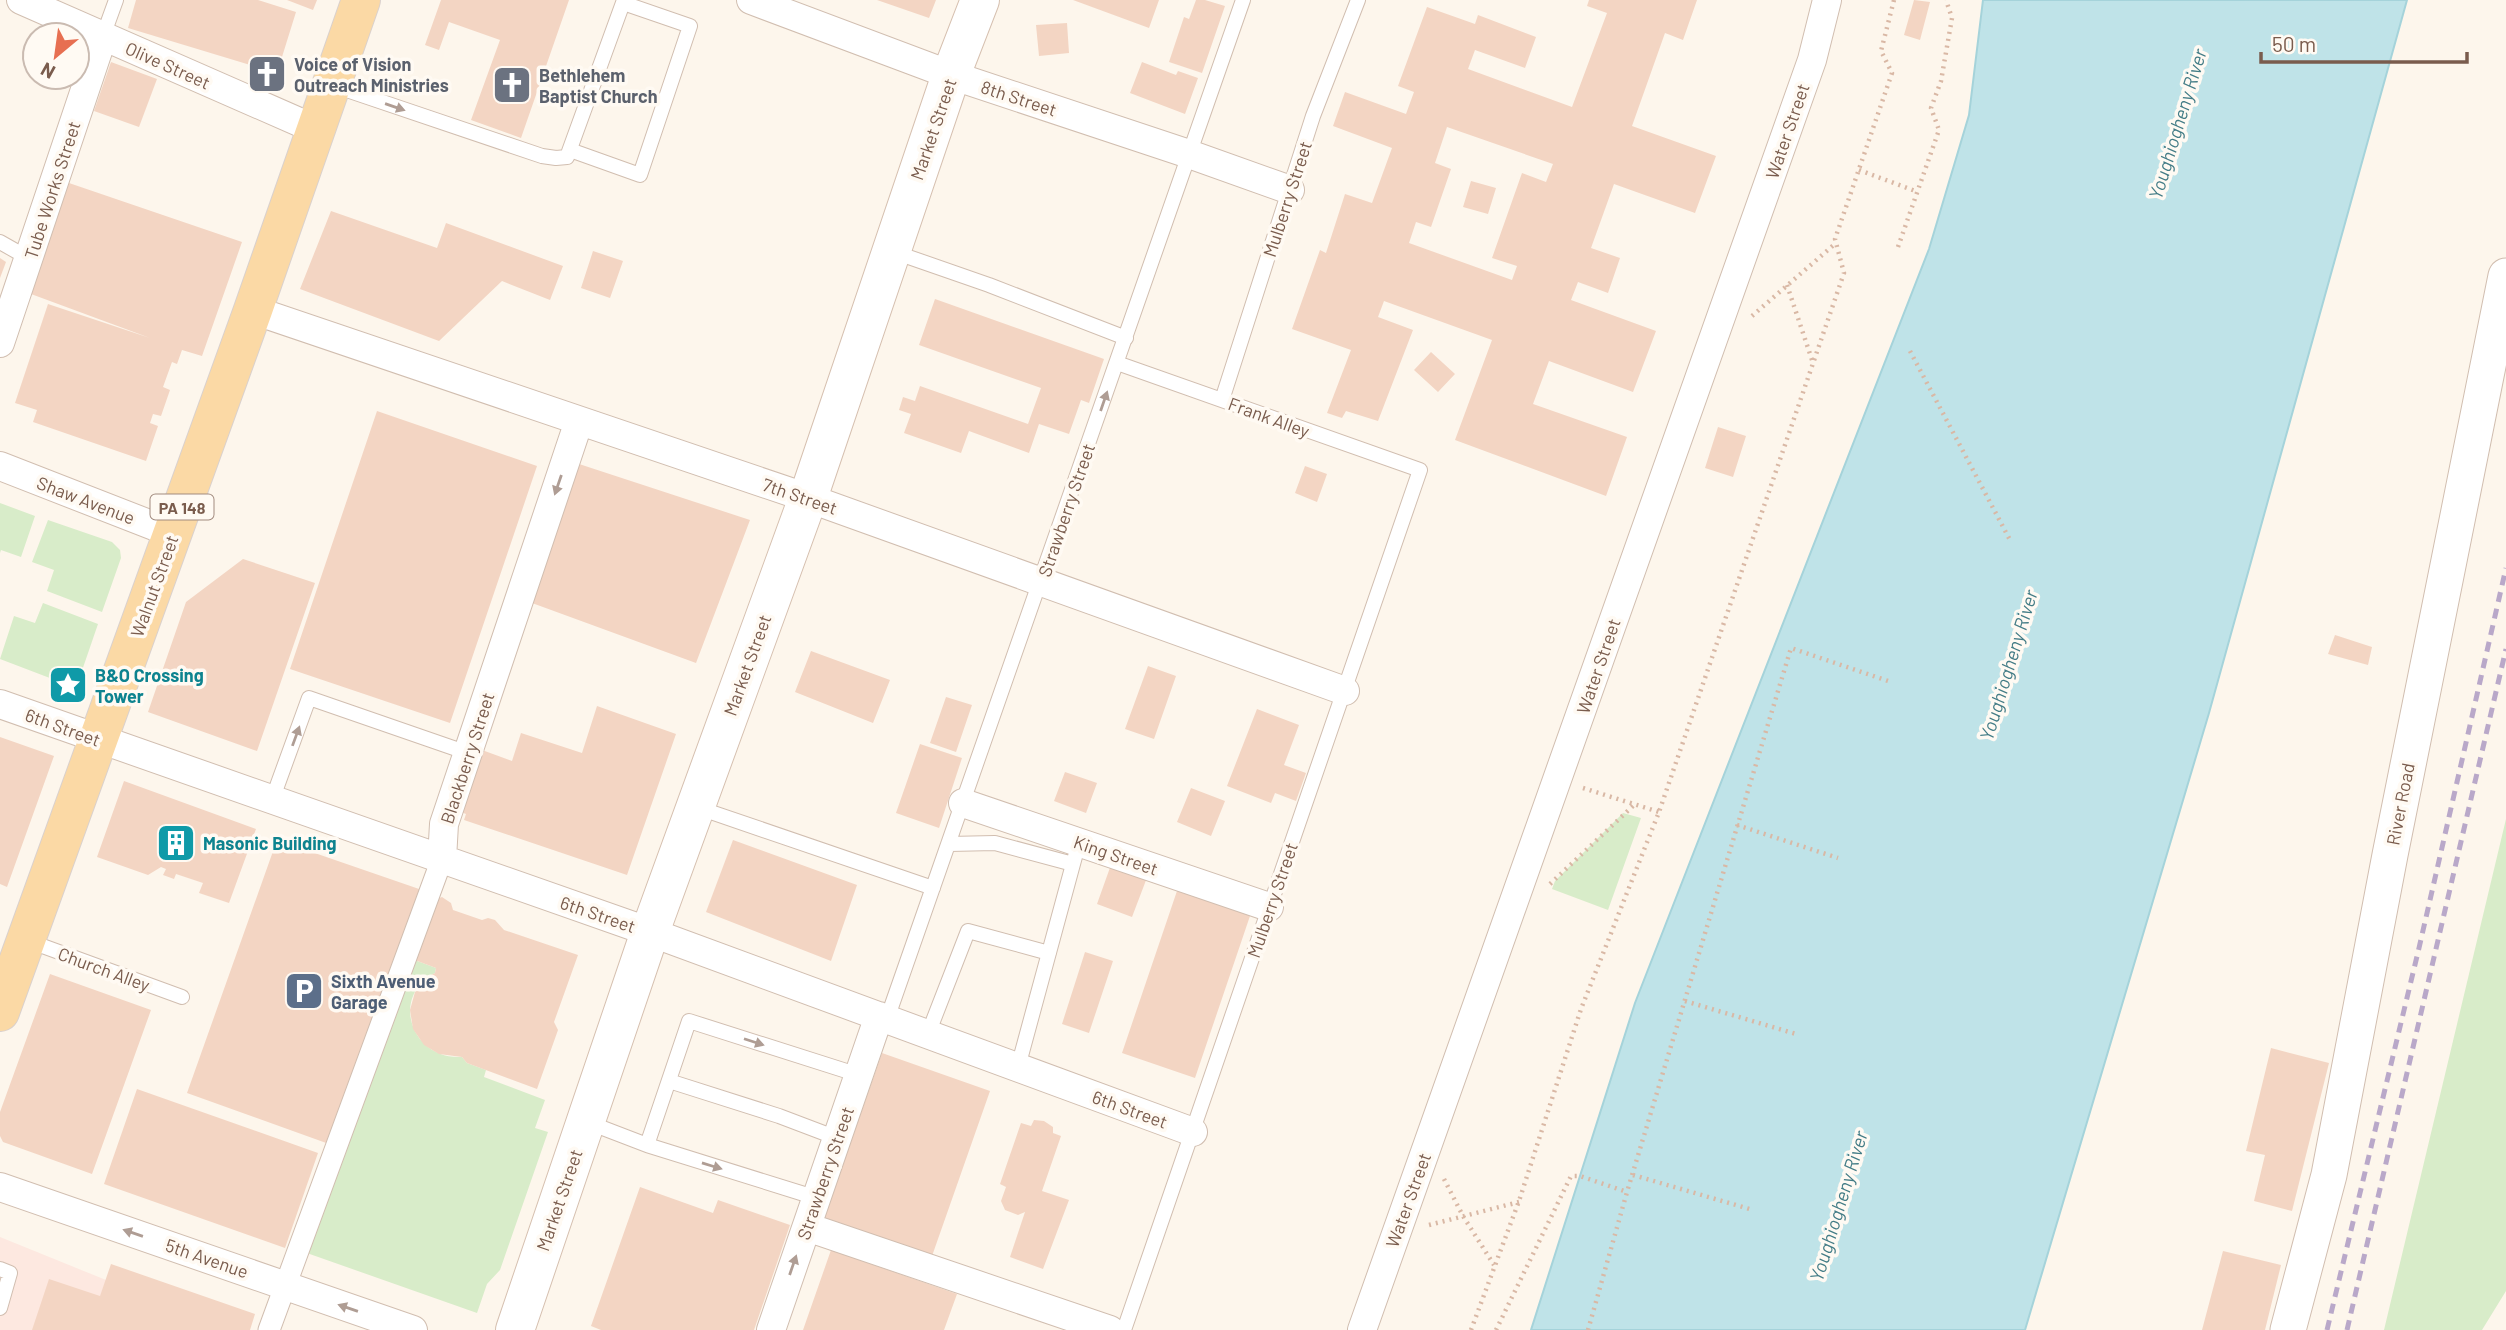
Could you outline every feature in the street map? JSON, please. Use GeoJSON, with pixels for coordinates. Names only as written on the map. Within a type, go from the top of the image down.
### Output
{"type":"FeatureCollection","features":[{"type":"Feature","properties":{"kind":"main road","name":"Walnut Street"},"geometry":{"type":"LineString","coordinates":[[0,1012],[253,310],[361,0]]}},
{"type":"Feature","properties":{"kind":"main road","name":"Market Street"},"geometry":{"type":"LineString","coordinates":[[515,1330],[650,932],[808,498],[951,75],[980,0]]}},
{"type":"Feature","properties":{"kind":"street","name":"Olive Street"},"geometry":{"type":"LineString","coordinates":[[21,0],[315,130]]}},
{"type":"Feature","properties":{"kind":"street","name":"8th Street"},"geometry":{"type":"LineString","coordinates":[[751,0],[951,75],[1290,190]]}},
{"type":"Feature","properties":{"kind":"street","name":"Water Street"},"geometry":{"type":"LineString","coordinates":[[1362,1330],[1807,73],[1827,0]]}},
{"type":"Feature","properties":{"kind":"street","name":"Tube Works Street"},"geometry":{"type":"LineString","coordinates":[[0,343],[103,36]]}},
{"type":"Feature","properties":{"kind":"street","name":"River Road"},"geometry":{"type":"LineString","coordinates":[[2288,1330],[2329,1175],[2506,276]]}},
{"type":"Feature","properties":{"kind":"street","name":"7th Street"},"geometry":{"type":"LineString","coordinates":[[253,310],[808,498],[1345,691]]}},
{"type":"Feature","properties":{"kind":"street","name":"Blackberry Street"},"geometry":{"type":"LineString","coordinates":[[269,1330],[442,859],[444,824],[579,421]]}},
{"type":"Feature","properties":{"kind":"street","name":"Shaw Avenue"},"geometry":{"type":"LineString","coordinates":[[0,466],[172,533]]}},
{"type":"Feature","properties":{"kind":"street","name":"6th Street"},"geometry":{"type":"LineString","coordinates":[[0,704],[650,932],[1193,1132]]}},
{"type":"Feature","properties":{"kind":"street","name":"King Street"},"geometry":{"type":"LineString","coordinates":[[964,803],[1076,853],[1269,907]]}},
{"type":"Feature","properties":{"kind":"street","name":"Strawberry Street"},"geometry":{"type":"LineString","coordinates":[[771,1330],[859,1076],[883,1017]]}},
{"type":"Feature","properties":{"kind":"street","name":"5th Avenue"},"geometry":{"type":"LineString","coordinates":[[0,1187],[413,1330]]}},
{"type":"Feature","properties":{"kind":"street"},"geometry":{"type":"LineString","coordinates":[[807,1227],[1110,1330]]}},
{"type":"Feature","properties":{"kind":"lane"},"geometry":{"type":"LineString","coordinates":[[103,36],[116,0]]}},
{"type":"Feature","properties":{"kind":"lane","name":"Strawberry Street"},"geometry":{"type":"LineString","coordinates":[[883,1017],[964,803],[1243,0]]}},
{"type":"Feature","properties":{"kind":"lane","name":"Mulberry Street"},"geometry":{"type":"LineString","coordinates":[[1222,400],[1312,116],[1358,0]]}},
{"type":"Feature","properties":{"kind":"lane"},"geometry":{"type":"LineString","coordinates":[[331,85],[542,156],[567,157],[623,1],[690,26],[640,175],[570,150]]}},
{"type":"Feature","properties":{"kind":"lane"},"geometry":{"type":"LineString","coordinates":[[0,242],[30,259]]}},
{"type":"Feature","properties":{"kind":"lane"},"geometry":{"type":"LineString","coordinates":[[892,251],[1126,338]]}},
{"type":"Feature","properties":{"kind":"lane","name":"Frank Alley"},"geometry":{"type":"LineString","coordinates":[[1117,363],[1420,470]]}},
{"type":"Feature","properties":{"kind":"lane","name":"Mulberry Street"},"geometry":{"type":"LineString","coordinates":[[1124,1330],[1420,470]]}},
{"type":"Feature","properties":{"kind":"lane"},"geometry":{"type":"LineString","coordinates":[[272,800],[309,698],[468,753]]}},
{"type":"Feature","properties":{"kind":"lane"},"geometry":{"type":"LineString","coordinates":[[695,807],[933,888]]}},
{"type":"Feature","properties":{"kind":"lane"},"geometry":{"type":"LineString","coordinates":[[949,844],[995,843],[1076,853],[1018,1068]]}},
{"type":"Feature","properties":{"kind":"lane"},"geometry":{"type":"LineString","coordinates":[[928,1034],[968,930],[1049,953]]}},
{"type":"Feature","properties":{"kind":"lane","name":"Church Alley"},"geometry":{"type":"LineString","coordinates":[[25,940],[182,998]]}},
{"type":"Feature","properties":{"kind":"lane"},"geometry":{"type":"LineString","coordinates":[[647,1145],[689,1021],[859,1076]]}},
{"type":"Feature","properties":{"kind":"lane"},"geometry":{"type":"LineString","coordinates":[[669,1081],[779,1116],[837,1138]]}},
{"type":"Feature","properties":{"kind":"lane"},"geometry":{"type":"LineString","coordinates":[[586,1122],[647,1145],[817,1198]]}},
{"type":"Feature","properties":{"kind":"lane"},"geometry":{"type":"LineString","coordinates":[[0,1269],[10,1273],[0,1308]]}},
{"type":"Feature","properties":{"kind":"path"},"geometry":{"type":"LineString","coordinates":[[1471,1330],[1520,1202],[1581,1009],[1659,812],[1844,273],[1835,239],[1892,73],[1881,51],[1894,0]]}},
{"type":"Feature","properties":{"kind":"path"},"geometry":{"type":"LineString","coordinates":[[1898,247],[1939,130],[1931,108],[1941,81],[1952,18],[1946,0]]}},
{"type":"Feature","properties":{"kind":"path"},"geometry":{"type":"LineString","coordinates":[[1858,170],[1918,192]]}},
{"type":"Feature","properties":{"kind":"path"},"geometry":{"type":"LineString","coordinates":[[1749,318],[1836,243]]}},
{"type":"Feature","properties":{"kind":"path"},"geometry":{"type":"LineString","coordinates":[[1787,285],[1812,360]]}},
{"type":"Feature","properties":{"kind":"path"},"geometry":{"type":"LineString","coordinates":[[1909,351],[2010,540]]}},
{"type":"Feature","properties":{"kind":"path"},"geometry":{"type":"LineString","coordinates":[[1588,1330],[1791,648],[1891,682]]}},
{"type":"Feature","properties":{"kind":"path"},"geometry":{"type":"LineString","coordinates":[[1572,785],[1659,812]]}},
{"type":"Feature","properties":{"kind":"path"},"geometry":{"type":"LineString","coordinates":[[1543,890],[1634,805]]}},
{"type":"Feature","properties":{"kind":"path"},"geometry":{"type":"LineString","coordinates":[[1738,825],[1838,858]]}},
{"type":"Feature","properties":{"kind":"path"},"geometry":{"type":"LineString","coordinates":[[1685,1001],[1796,1034]]}},
{"type":"Feature","properties":{"kind":"path"},"geometry":{"type":"LineString","coordinates":[[1496,1330],[1571,1175],[1627,1192]]}},
{"type":"Feature","properties":{"kind":"path"},"geometry":{"type":"LineString","coordinates":[[1633,1175],[1753,1210]]}},
{"type":"Feature","properties":{"kind":"path"},"geometry":{"type":"LineString","coordinates":[[1396,1233],[1520,1202]]}},
{"type":"Feature","properties":{"kind":"shaded area"},"geometry":{"type":"Polygon","coordinates":[[[0,1237],[106,1280],[89,1330],[0,1330],[0,1237]]]}},
{"type":"Feature","properties":{"kind":"green space"},"geometry":{"type":"Polygon","coordinates":[[[0,503],[35,516],[21,557],[1,550],[0,553],[0,503]]]}},
{"type":"Feature","properties":{"kind":"green space"},"geometry":{"type":"Polygon","coordinates":[[[48,520],[112,542],[120,550],[121,558],[102,612],[47,591],[54,570],[32,562],[48,520]]]}},
{"type":"Feature","properties":{"kind":"green space"},"geometry":{"type":"Polygon","coordinates":[[[43,603],[98,624],[76,688],[0,659],[14,616],[35,623],[43,603]]]}},
{"type":"Feature","properties":{"kind":"green space"},"geometry":{"type":"Polygon","coordinates":[[[1623,813],[1641,818],[1608,910],[1552,889],[1555,881],[1623,813]]]}},
{"type":"Feature","properties":{"kind":"green space"},"geometry":{"type":"Polygon","coordinates":[[[2506,819],[2506,1291],[2482,1330],[2384,1330],[2506,819]]]}},
{"type":"Feature","properties":{"kind":"green space"},"geometry":{"type":"Polygon","coordinates":[[[412,959],[436,968],[435,973],[421,984],[413,997],[410,1011],[412,1025],[419,1038],[430,1049],[445,1055],[462,1057],[467,1063],[486,1070],[484,1077],[545,1100],[535,1128],[548,1132],[500,1270],[487,1284],[477,1313],[304,1252],[412,959]]]}},
{"type":"Feature","properties":{"kind":"water","name":"Youghiogheny River"},"geometry":{"type":"Polygon","coordinates":[[[1983,0],[2407,0],[2209,713],[2025,1330],[1531,1330],[1635,1003],[1929,249],[1969,115],[1983,0]]]}},
{"type":"Feature","properties":{"kind":"building"},"geometry":{"type":"Polygon","coordinates":[[[136,0],[258,0],[296,12],[277,73],[128,28],[136,0]]]}},
{"type":"Feature","properties":{"kind":"building"},"geometry":{"type":"Polygon","coordinates":[[[287,0],[317,0],[313,10],[287,0]]]}},
{"type":"Feature","properties":{"kind":"building","name":"Bethlehem Baptist Church"},"geometry":{"type":"Polygon","coordinates":[[[441,0],[569,0],[521,138],[471,120],[500,40],[449,22],[439,50],[425,45],[441,0]]]}},
{"type":"Feature","properties":{"kind":"building"},"geometry":{"type":"Polygon","coordinates":[[[877,0],[936,0],[929,18],[877,0]]]}},
{"type":"Feature","properties":{"kind":"building"},"geometry":{"type":"Polygon","coordinates":[[[1073,0],[1159,0],[1149,28],[1073,0]]]}},
{"type":"Feature","properties":{"kind":"building"},"geometry":{"type":"Polygon","coordinates":[[[1196,0],[1225,6],[1202,73],[1169,62],[1184,17],[1189,19],[1196,0]]]}},
{"type":"Feature","properties":{"kind":"building"},"geometry":{"type":"Polygon","coordinates":[[[1589,0],[1697,0],[1683,40],[1665,33],[1632,126],[1716,156],[1695,213],[1614,184],[1591,248],[1620,258],[1608,293],[1578,282],[1571,300],[1656,331],[1633,392],[1549,361],[1533,404],[1627,437],[1606,496],[1455,440],[1492,340],[1384,301],[1378,317],[1413,330],[1378,421],[1346,411],[1342,418],[1327,413],[1351,350],[1292,329],[1320,250],[1326,253],[1345,194],[1372,203],[1392,148],[1333,126],[1345,92],[1406,114],[1414,92],[1398,86],[1427,7],[1475,24],[1478,15],[1536,37],[1525,68],[1475,50],[1468,69],[1572,107],[1607,13],[1587,6],[1589,0]],[[1447,127],[1435,163],[1451,169],[1431,227],[1416,222],[1409,243],[1512,280],[1517,266],[1492,258],[1522,173],[1546,182],[1553,164],[1447,127]]]}},
{"type":"Feature","properties":{"kind":"building"},"geometry":{"type":"Polygon","coordinates":[[[1914,0],[1930,2],[1920,40],[1904,35],[1914,0]]]}},
{"type":"Feature","properties":{"kind":"building"},"geometry":{"type":"Polygon","coordinates":[[[1067,23],[1069,53],[1039,56],[1036,25],[1067,23]]]}},
{"type":"Feature","properties":{"kind":"building"},"geometry":{"type":"Polygon","coordinates":[[[111,62],[157,79],[139,127],[94,111],[111,62]]]}},
{"type":"Feature","properties":{"kind":"building"},"geometry":{"type":"Polygon","coordinates":[[[1142,62],[1176,75],[1178,71],[1198,78],[1185,114],[1130,93],[1142,62]]]}},
{"type":"Feature","properties":{"kind":"building"},"geometry":{"type":"Polygon","coordinates":[[[1471,181],[1496,188],[1488,214],[1463,207],[1471,181]]]}},
{"type":"Feature","properties":{"kind":"building"},"geometry":{"type":"Polygon","coordinates":[[[69,183],[242,242],[202,356],[182,350],[177,364],[172,362],[163,387],[170,390],[161,416],[153,414],[150,423],[158,426],[146,461],[33,422],[37,410],[15,403],[48,304],[150,338],[31,294],[69,183]]]}},
{"type":"Feature","properties":{"kind":"building"},"geometry":{"type":"Polygon","coordinates":[[[331,211],[437,248],[446,223],[563,266],[550,300],[502,281],[439,341],[300,289],[331,211]]]}},
{"type":"Feature","properties":{"kind":"building"},"geometry":{"type":"Polygon","coordinates":[[[593,251],[623,261],[610,298],[581,288],[593,251]]]}},
{"type":"Feature","properties":{"kind":"building"},"geometry":{"type":"Polygon","coordinates":[[[0,258],[6,262],[0,278],[0,258]]]}},
{"type":"Feature","properties":{"kind":"building"},"geometry":{"type":"Polygon","coordinates":[[[935,299],[1104,359],[1089,403],[1081,400],[1069,434],[1039,424],[1029,453],[969,431],[961,453],[904,433],[911,414],[899,410],[903,397],[915,401],[920,386],[1028,424],[1041,388],[919,345],[935,299]]]}},
{"type":"Feature","properties":{"kind":"building"},"geometry":{"type":"Polygon","coordinates":[[[1431,352],[1455,374],[1438,392],[1414,370],[1431,352]]]}},
{"type":"Feature","properties":{"kind":"building"},"geometry":{"type":"Polygon","coordinates":[[[377,411],[537,466],[450,723],[290,669],[377,411]]]}},
{"type":"Feature","properties":{"kind":"building"},"geometry":{"type":"Polygon","coordinates":[[[1718,427],[1746,436],[1733,477],[1705,468],[1718,427]]]}},
{"type":"Feature","properties":{"kind":"building"},"geometry":{"type":"Polygon","coordinates":[[[576,463],[750,520],[696,663],[532,603],[576,463]]]}},
{"type":"Feature","properties":{"kind":"building"},"geometry":{"type":"Polygon","coordinates":[[[1305,466],[1327,474],[1317,502],[1295,493],[1305,466]]]}},
{"type":"Feature","properties":{"kind":"building"},"geometry":{"type":"Polygon","coordinates":[[[243,559],[315,583],[257,751],[148,712],[186,602],[243,559]]]}},
{"type":"Feature","properties":{"kind":"building"},"geometry":{"type":"Polygon","coordinates":[[[2335,635],[2372,647],[2368,665],[2328,654],[2335,635]]]}},
{"type":"Feature","properties":{"kind":"building"},"geometry":{"type":"Polygon","coordinates":[[[811,651],[890,680],[873,723],[795,692],[811,651]]]}},
{"type":"Feature","properties":{"kind":"building"},"geometry":{"type":"Polygon","coordinates":[[[1148,666],[1176,676],[1154,739],[1125,729],[1148,666]]]}},
{"type":"Feature","properties":{"kind":"building"},"geometry":{"type":"Polygon","coordinates":[[[946,697],[972,705],[956,752],[930,743],[946,697]]]}},
{"type":"Feature","properties":{"kind":"building"},"geometry":{"type":"Polygon","coordinates":[[[597,706],[676,734],[627,875],[464,820],[466,814],[461,812],[482,750],[512,761],[521,733],[582,753],[597,706]]]}},
{"type":"Feature","properties":{"kind":"building"},"geometry":{"type":"Polygon","coordinates":[[[1257,709],[1299,725],[1284,765],[1306,773],[1296,801],[1275,793],[1271,803],[1227,786],[1257,709]]]}},
{"type":"Feature","properties":{"kind":"building"},"geometry":{"type":"Polygon","coordinates":[[[0,737],[54,756],[7,887],[0,884],[0,737]]]}},
{"type":"Feature","properties":{"kind":"building"},"geometry":{"type":"Polygon","coordinates":[[[920,744],[962,758],[939,828],[896,813],[920,744]]]}},
{"type":"Feature","properties":{"kind":"building"},"geometry":{"type":"Polygon","coordinates":[[[1065,772],[1097,783],[1086,813],[1054,801],[1065,772]]]}},
{"type":"Feature","properties":{"kind":"building","name":"Masonic Building"},"geometry":{"type":"Polygon","coordinates":[[[124,781],[256,829],[229,903],[199,893],[203,883],[176,874],[174,879],[163,875],[166,869],[161,867],[148,875],[97,857],[124,781]]]}},
{"type":"Feature","properties":{"kind":"building"},"geometry":{"type":"Polygon","coordinates":[[[1191,788],[1225,801],[1211,836],[1177,822],[1191,788]]]}},
{"type":"Feature","properties":{"kind":"building","name":"Sixth Avenue Garage"},"geometry":{"type":"Polygon","coordinates":[[[277,840],[422,890],[329,1144],[187,1093],[277,840]]]}},
{"type":"Feature","properties":{"kind":"building"},"geometry":{"type":"Polygon","coordinates":[[[733,840],[857,885],[831,961],[706,912],[733,840]]]}},
{"type":"Feature","properties":{"kind":"building"},"geometry":{"type":"Polygon","coordinates":[[[1112,862],[1148,875],[1132,917],[1097,904],[1112,862]]]}},
{"type":"Feature","properties":{"kind":"building"},"geometry":{"type":"Polygon","coordinates":[[[1178,888],[1251,913],[1195,1078],[1122,1053],[1178,888]]]}},
{"type":"Feature","properties":{"kind":"building"},"geometry":{"type":"Polygon","coordinates":[[[442,897],[451,903],[453,910],[482,920],[495,920],[504,930],[578,955],[554,1022],[558,1030],[537,1089],[467,1063],[462,1057],[439,1054],[424,1045],[413,1029],[410,1010],[415,992],[426,978],[435,973],[436,968],[412,959],[432,901],[442,897]]]}},
{"type":"Feature","properties":{"kind":"building"},"geometry":{"type":"Polygon","coordinates":[[[1085,952],[1113,961],[1089,1033],[1062,1024],[1085,952]]]}},
{"type":"Feature","properties":{"kind":"building"},"geometry":{"type":"Polygon","coordinates":[[[50,974],[151,1010],[92,1174],[3,1142],[0,1136],[0,1112],[50,974]]]}},
{"type":"Feature","properties":{"kind":"building"},"geometry":{"type":"Polygon","coordinates":[[[2271,1048],[2329,1063],[2292,1211],[2254,1201],[2265,1155],[2246,1151],[2271,1048]]]}},
{"type":"Feature","properties":{"kind":"building"},"geometry":{"type":"Polygon","coordinates":[[[882,1053],[990,1091],[932,1256],[824,1218],[882,1053]]]}},
{"type":"Feature","properties":{"kind":"building"},"geometry":{"type":"Polygon","coordinates":[[[137,1089],[318,1153],[285,1248],[104,1184],[137,1089]]]}},
{"type":"Feature","properties":{"kind":"building"},"geometry":{"type":"Polygon","coordinates":[[[1034,1120],[1044,1121],[1053,1127],[1053,1133],[1061,1136],[1042,1191],[1069,1200],[1043,1269],[1010,1257],[1025,1212],[1018,1215],[1005,1210],[1001,1201],[1006,1187],[1000,1184],[1021,1123],[1031,1126],[1034,1120]]]}},
{"type":"Feature","properties":{"kind":"building"},"geometry":{"type":"Polygon","coordinates":[[[640,1187],[713,1213],[718,1200],[790,1225],[754,1330],[601,1330],[591,1326],[640,1187]]]}},
{"type":"Feature","properties":{"kind":"building"},"geometry":{"type":"Polygon","coordinates":[[[831,1250],[957,1294],[944,1330],[803,1330],[831,1250]]]}},
{"type":"Feature","properties":{"kind":"building"},"geometry":{"type":"Polygon","coordinates":[[[2223,1251],[2281,1265],[2265,1330],[2202,1330],[2223,1251]]]}},
{"type":"Feature","properties":{"kind":"building"},"geometry":{"type":"Polygon","coordinates":[[[111,1264],[255,1314],[250,1330],[32,1330],[49,1279],[100,1296],[111,1264]]]}},
{"type":"Feature","properties":{"kind":"railway"},"geometry":{"type":"LineString","coordinates":[[2327,1330],[2419,948],[2506,568]]}},
{"type":"Feature","properties":{"kind":"railway"},"geometry":{"type":"LineString","coordinates":[[2347,1330],[2506,649]]}},
{"type":"Feature","properties":{"kind":"place","name":"Voice of Vision Outreach Ministries"},"geometry":{"type":"Point","coordinates":[267,74]}},
{"type":"Feature","properties":{"kind":"place","name":"Bethlehem Baptist Church"},"geometry":{"type":"Point","coordinates":[512,85]}},
{"type":"Feature","properties":{"kind":"place","name":"B&O Crossing Tower"},"geometry":{"type":"Point","coordinates":[68,685]}},
{"type":"Feature","properties":{"kind":"place","name":"Masonic Building"},"geometry":{"type":"Point","coordinates":[176,843]}},
{"type":"Feature","properties":{"kind":"place","name":"Sixth Avenue Garage"},"geometry":{"type":"Point","coordinates":[304,991]}}]}
